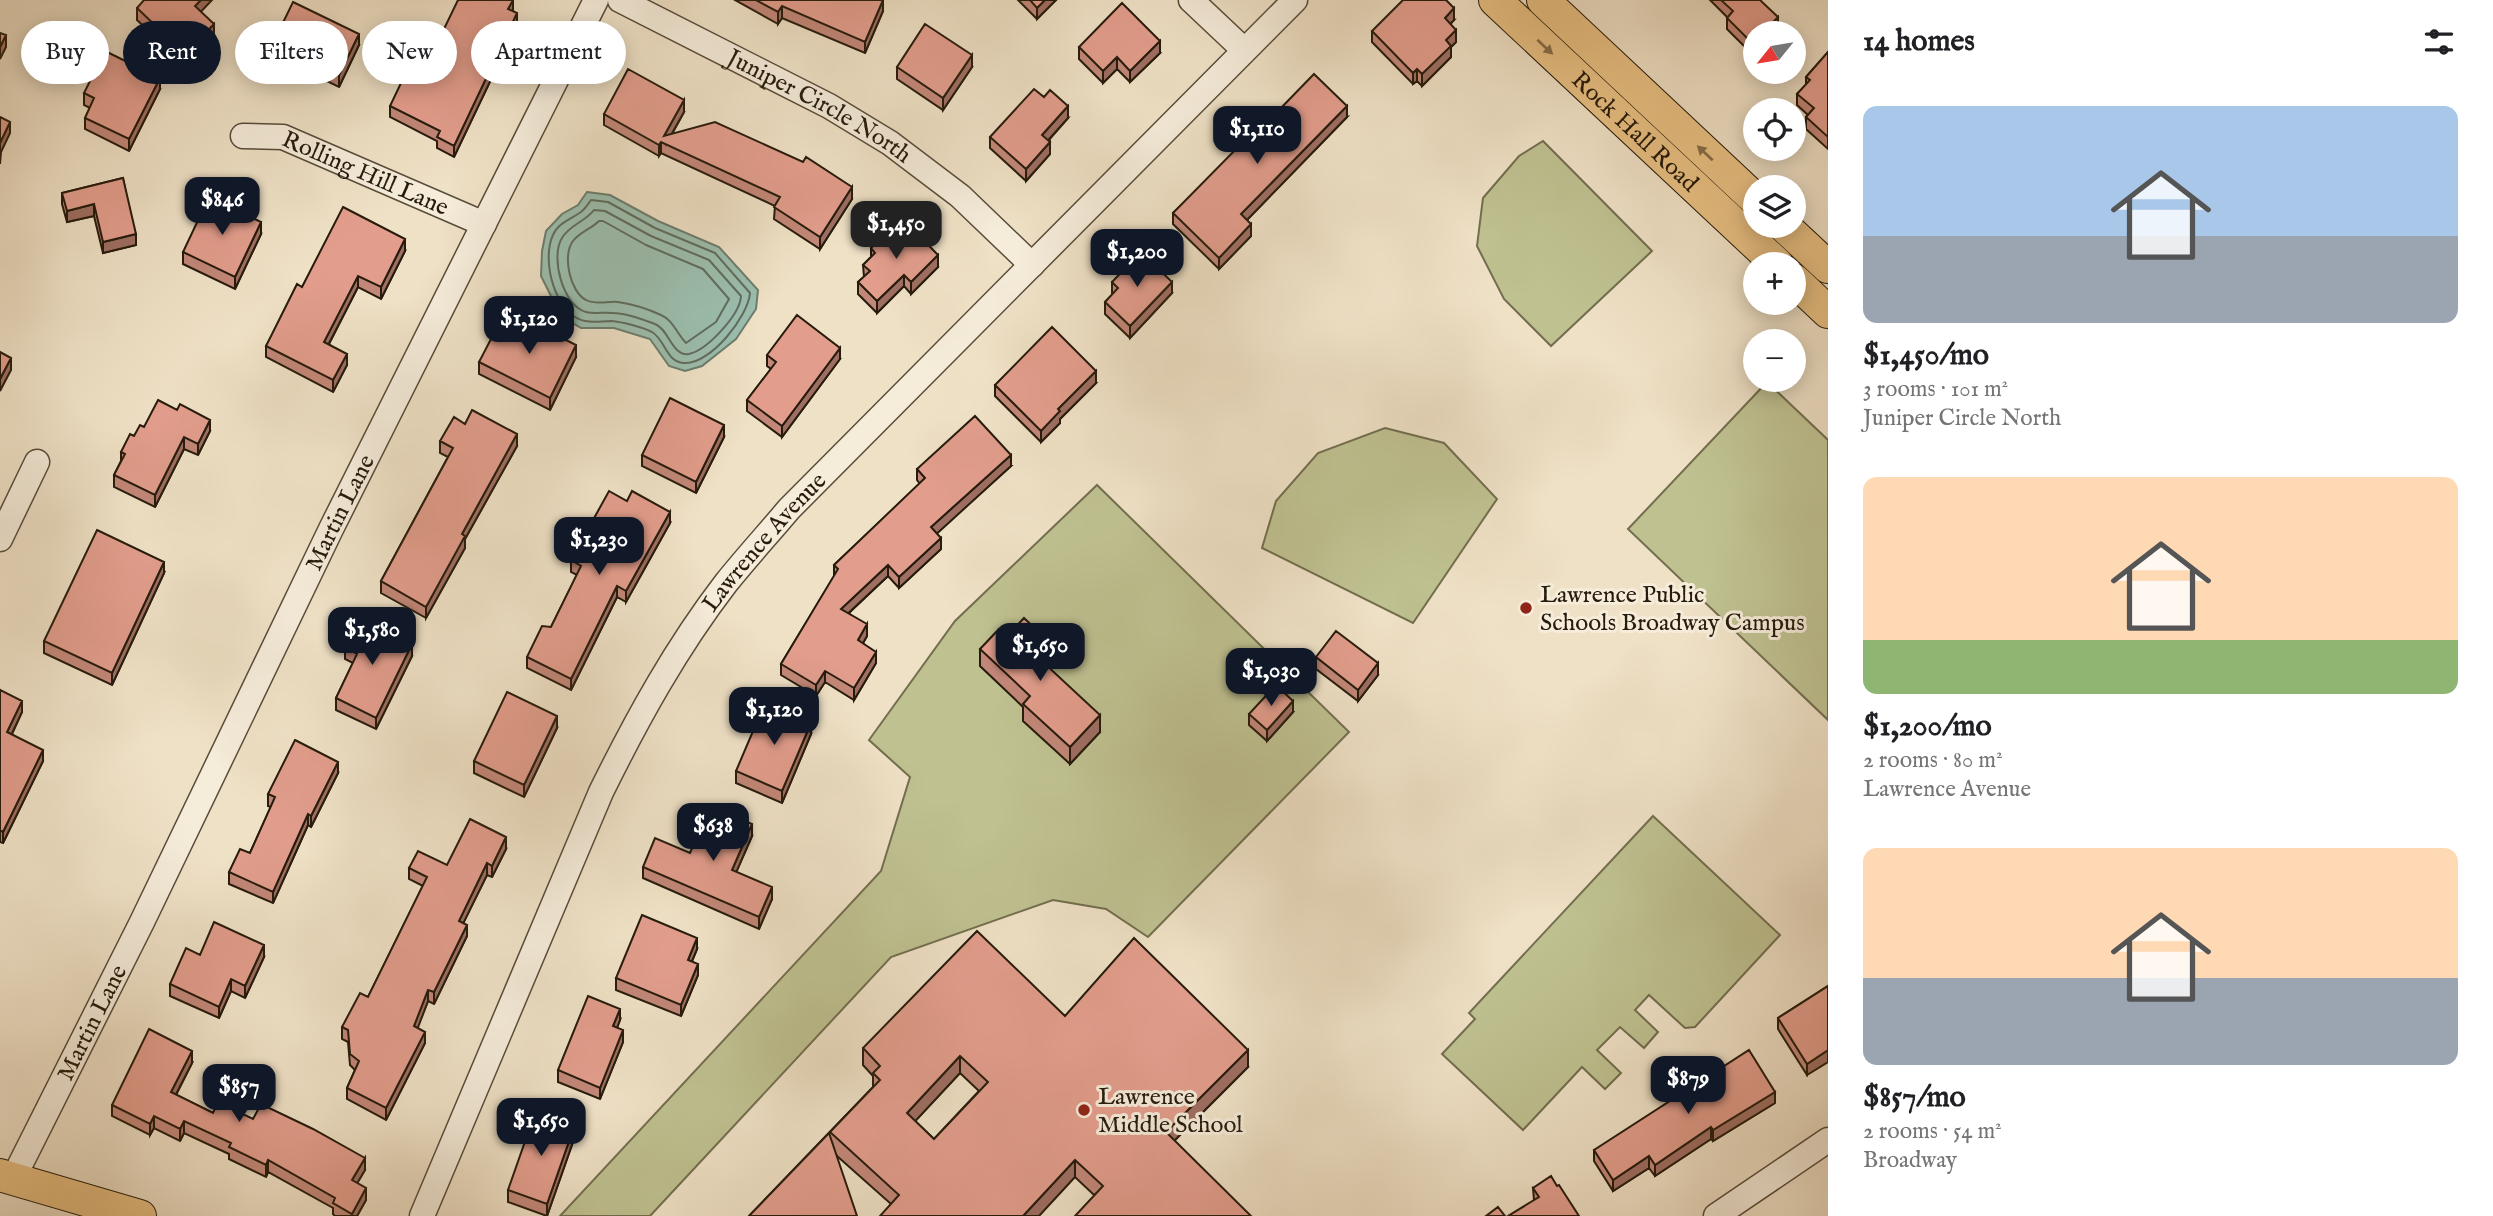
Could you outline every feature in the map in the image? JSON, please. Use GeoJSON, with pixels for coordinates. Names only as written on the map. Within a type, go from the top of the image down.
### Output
{"type":"FeatureCollection","features":[{"type":"Feature","properties":{"kind":"main road","name":"Rock Hall Road"},"geometry":{"type":"LineString","coordinates":[[1495,0],[1764,252]]}},
{"type":"Feature","properties":{"kind":"main road","name":"Rock Hall Road"},"geometry":{"type":"LineString","coordinates":[[1543,0],[1743,188]]}},
{"type":"Feature","properties":{"kind":"main road"},"geometry":{"type":"LineString","coordinates":[[1797,238],[1828,268]]}},
{"type":"Feature","properties":{"kind":"main road"},"geometry":{"type":"LineString","coordinates":[[1806,292],[1828,313]]}},
{"type":"Feature","properties":{"kind":"main road"},"geometry":{"type":"LineString","coordinates":[[7,1176],[140,1216]]}},
{"type":"Feature","properties":{"kind":"street","name":"Martin Lane"},"geometry":{"type":"LineString","coordinates":[[7,1176],[596,0]]}},
{"type":"Feature","properties":{"kind":"street","name":"Juniper Circle North"},"geometry":{"type":"LineString","coordinates":[[620,0],[829,106],[890,143],[960,196],[1032,265]]}},
{"type":"Feature","properties":{"kind":"street"},"geometry":{"type":"LineString","coordinates":[[1191,0],[1244,50]]}},
{"type":"Feature","properties":{"kind":"street","name":"Lawrence Avenue"},"geometry":{"type":"LineString","coordinates":[[422,1216],[601,792],[670,663],[726,583],[789,509],[1295,0]]}},
{"type":"Feature","properties":{"kind":"street","name":"Rolling Hill Lane"},"geometry":{"type":"LineString","coordinates":[[243,136],[284,137],[484,224]]}},
{"type":"Feature","properties":{"kind":"street"},"geometry":{"type":"LineString","coordinates":[[0,539],[37,462]]}},
{"type":"Feature","properties":{"kind":"street"},"geometry":{"type":"LineString","coordinates":[[1716,1216],[1828,1140]]}},
{"type":"Feature","properties":{"kind":"shaded area"},"geometry":{"type":"Polygon","coordinates":[[[1543,141],[1652,251],[1551,346],[1504,299],[1477,246],[1483,198],[1519,156],[1543,141]]]}},
{"type":"Feature","properties":{"kind":"shaded area"},"geometry":{"type":"Polygon","coordinates":[[[1758,392],[1778,392],[1828,440],[1828,720],[1628,529],[1758,392]]]}},
{"type":"Feature","properties":{"kind":"shaded area"},"geometry":{"type":"Polygon","coordinates":[[[1385,428],[1444,443],[1497,499],[1413,623],[1262,548],[1276,501],[1318,453],[1385,428]]]}},
{"type":"Feature","properties":{"kind":"shaded area"},"geometry":{"type":"Polygon","coordinates":[[[1097,485],[1349,732],[1148,937],[1106,909],[1053,900],[891,957],[650,1216],[560,1216],[881,871],[910,777],[869,740],[955,621],[1097,485]]]}},
{"type":"Feature","properties":{"kind":"shaded area"},"geometry":{"type":"Polygon","coordinates":[[[1653,816],[1780,935],[1695,1027],[1685,1028],[1649,995],[1635,1010],[1658,1032],[1644,1048],[1620,1027],[1597,1050],[1621,1073],[1605,1089],[1582,1067],[1523,1130],[1442,1054],[1475,1019],[1469,1013],[1653,816]]]}},
{"type":"Feature","properties":{"kind":"water"},"geometry":{"type":"Polygon","coordinates":[[[587,192],[610,195],[658,221],[719,247],[758,290],[756,309],[736,339],[702,366],[685,371],[669,366],[650,339],[614,328],[581,328],[561,316],[541,276],[546,231],[562,214],[578,205],[587,192]]]}},
{"type":"Feature","properties":{"kind":"building"},"geometry":{"type":"Polygon","coordinates":[[[144,0],[201,0],[195,6],[211,21],[151,21],[137,8],[144,0]]]}},
{"type":"Feature","properties":{"kind":"building"},"geometry":{"type":"Polygon","coordinates":[[[458,0],[513,0],[508,9],[517,13],[513,21],[471,21],[471,84],[483,84],[454,146],[437,137],[440,131],[390,106],[401,84],[457,84],[457,21],[448,21],[458,0]]]}},
{"type":"Feature","properties":{"kind":"building"},"geometry":{"type":"Polygon","coordinates":[[[756,0],[883,0],[865,42],[782,6],[778,12],[756,0]]]}},
{"type":"Feature","properties":{"kind":"building"},"geometry":{"type":"Polygon","coordinates":[[[1030,0],[1045,0],[1037,8],[1030,0]]]}},
{"type":"Feature","properties":{"kind":"building"},"geometry":{"type":"Polygon","coordinates":[[[1403,0],[1446,0],[1454,8],[1445,18],[1456,30],[1446,40],[1451,46],[1422,74],[1417,69],[1413,73],[1372,31],[1403,0]]]}},
{"type":"Feature","properties":{"kind":"building"},"geometry":{"type":"Polygon","coordinates":[[[1721,0],[1760,0],[1778,17],[1774,21],[1743,21],[1743,34],[1727,18],[1733,11],[1721,0]]]}},
{"type":"Feature","properties":{"kind":"building"},"geometry":{"type":"Polygon","coordinates":[[[293,2],[332,21],[284,21],[293,2]]]}},
{"type":"Feature","properties":{"kind":"building"},"geometry":{"type":"Polygon","coordinates":[[[1122,3],[1160,41],[1130,71],[1117,57],[1103,71],[1079,47],[1122,3]]]}},
{"type":"Feature","properties":{"kind":"building"},"geometry":{"type":"Polygon","coordinates":[[[925,24],[972,55],[943,98],[897,67],[925,24]]]}},
{"type":"Feature","properties":{"kind":"building"},"geometry":{"type":"Polygon","coordinates":[[[348,29],[359,34],[348,57],[348,29]]]}},
{"type":"Feature","properties":{"kind":"building"},"geometry":{"type":"Polygon","coordinates":[[[0,33],[6,35],[0,47],[0,33]]]}},
{"type":"Feature","properties":{"kind":"building"},"geometry":{"type":"Polygon","coordinates":[[[1828,52],[1828,137],[1806,117],[1814,108],[1806,101],[1806,98],[1797,94],[1810,80],[1806,77],[1828,52]]]}},
{"type":"Feature","properties":{"kind":"building"},"geometry":{"type":"Polygon","coordinates":[[[109,53],[123,60],[123,84],[157,84],[129,139],[85,118],[94,98],[84,93],[88,84],[109,84],[109,53]]]}},
{"type":"Feature","properties":{"kind":"building"},"geometry":{"type":"Polygon","coordinates":[[[628,69],[684,100],[664,136],[715,122],[803,162],[806,157],[852,187],[820,237],[774,207],[780,197],[661,142],[659,145],[604,114],[620,84],[626,84],[628,69]]]}},
{"type":"Feature","properties":{"kind":"building"},"geometry":{"type":"Polygon","coordinates":[[[1314,74],[1347,106],[1241,214],[1251,224],[1219,258],[1173,213],[1239,146],[1241,149],[1314,74]]]}},
{"type":"Feature","properties":{"kind":"building"},"geometry":{"type":"Polygon","coordinates":[[[1034,89],[1044,97],[1050,90],[1068,106],[1042,135],[1050,142],[1026,169],[990,137],[1034,89]]]}},
{"type":"Feature","properties":{"kind":"building"},"geometry":{"type":"Polygon","coordinates":[[[0,117],[10,122],[0,143],[0,117]]]}},
{"type":"Feature","properties":{"kind":"building"},"geometry":{"type":"Polygon","coordinates":[[[123,178],[136,234],[103,242],[94,204],[67,211],[62,193],[123,178]]]}},
{"type":"Feature","properties":{"kind":"building"},"geometry":{"type":"Polygon","coordinates":[[[209,197],[261,222],[235,277],[183,252],[209,197]]]}},
{"type":"Feature","properties":{"kind":"building"},"geometry":{"type":"Polygon","coordinates":[[[343,207],[405,239],[381,287],[358,276],[324,342],[347,354],[333,380],[266,346],[297,284],[302,287],[343,207]]]}},
{"type":"Feature","properties":{"kind":"building"},"geometry":{"type":"Polygon","coordinates":[[[906,222],[938,255],[911,282],[904,275],[877,301],[858,282],[870,271],[863,265],[875,253],[871,248],[884,235],[889,239],[906,222]]]}},
{"type":"Feature","properties":{"kind":"building"},"geometry":{"type":"Polygon","coordinates":[[[1141,252],[1172,282],[1130,326],[1105,302],[1118,288],[1112,282],[1141,252]]]}},
{"type":"Feature","properties":{"kind":"building"},"geometry":{"type":"Polygon","coordinates":[[[514,314],[576,345],[550,398],[479,362],[492,337],[500,341],[514,314]]]}},
{"type":"Feature","properties":{"kind":"building"},"geometry":{"type":"Polygon","coordinates":[[[797,315],[840,348],[782,426],[747,400],[776,362],[767,355],[797,315]]]}},
{"type":"Feature","properties":{"kind":"building"},"geometry":{"type":"Polygon","coordinates":[[[1052,327],[1096,371],[1058,409],[1060,411],[1041,431],[995,385],[1052,327]]]}},
{"type":"Feature","properties":{"kind":"building"},"geometry":{"type":"Polygon","coordinates":[[[0,352],[11,358],[0,379],[0,352]]]}},
{"type":"Feature","properties":{"kind":"building"},"geometry":{"type":"Polygon","coordinates":[[[670,398],[724,425],[696,482],[642,455],[670,398]]]}},
{"type":"Feature","properties":{"kind":"building"},"geometry":{"type":"Polygon","coordinates":[[[158,400],[177,410],[180,404],[210,420],[198,444],[184,437],[155,495],[114,475],[125,454],[121,452],[130,434],[134,436],[140,425],[144,427],[158,400]]]}},
{"type":"Feature","properties":{"kind":"building"},"geometry":{"type":"Polygon","coordinates":[[[472,410],[517,434],[462,534],[465,536],[426,607],[381,581],[453,448],[440,441],[454,417],[465,424],[472,410]]]}},
{"type":"Feature","properties":{"kind":"building"},"geometry":{"type":"Polygon","coordinates":[[[975,416],[1011,455],[931,527],[941,538],[899,577],[888,565],[841,609],[867,624],[858,640],[876,652],[854,688],[825,671],[816,685],[781,664],[838,569],[834,565],[925,478],[917,469],[975,416]]]}},
{"type":"Feature","properties":{"kind":"building"},"geometry":{"type":"Polygon","coordinates":[[[609,491],[627,501],[632,491],[670,512],[626,591],[617,586],[571,679],[527,657],[542,626],[551,627],[581,566],[571,560],[609,491]]]}},
{"type":"Feature","properties":{"kind":"building"},"geometry":{"type":"Polygon","coordinates":[[[97,530],[164,562],[112,673],[44,641],[97,530]]]}},
{"type":"Feature","properties":{"kind":"building"},"geometry":{"type":"Polygon","coordinates":[[[359,618],[412,644],[376,718],[336,698],[357,654],[345,647],[359,618]]]}},
{"type":"Feature","properties":{"kind":"building"},"geometry":{"type":"Polygon","coordinates":[[[1024,618],[1043,636],[1030,650],[1100,715],[1070,747],[1023,704],[1030,696],[980,649],[999,629],[1007,636],[1024,618]]]}},
{"type":"Feature","properties":{"kind":"building"},"geometry":{"type":"Polygon","coordinates":[[[1336,631],[1378,663],[1358,690],[1316,657],[1336,631]]]}},
{"type":"Feature","properties":{"kind":"building"},"geometry":{"type":"Polygon","coordinates":[[[1276,685],[1293,701],[1267,730],[1249,714],[1276,685]]]}},
{"type":"Feature","properties":{"kind":"building"},"geometry":{"type":"Polygon","coordinates":[[[0,690],[22,701],[7,732],[43,750],[3,832],[0,830],[0,690]]]}},
{"type":"Feature","properties":{"kind":"building"},"geometry":{"type":"Polygon","coordinates":[[[507,692],[557,716],[524,785],[474,761],[507,692]]]}},
{"type":"Feature","properties":{"kind":"building"},"geometry":{"type":"Polygon","coordinates":[[[765,703],[811,723],[782,791],[736,771],[765,703]]]}},
{"type":"Feature","properties":{"kind":"building"},"geometry":{"type":"Polygon","coordinates":[[[295,740],[338,762],[311,816],[308,814],[273,892],[229,872],[240,849],[250,853],[275,797],[268,794],[295,740]]]}},
{"type":"Feature","properties":{"kind":"building"},"geometry":{"type":"Polygon","coordinates":[[[710,806],[752,824],[732,870],[772,887],[759,917],[643,867],[655,838],[690,853],[710,806]]]}},
{"type":"Feature","properties":{"kind":"building"},"geometry":{"type":"Polygon","coordinates":[[[470,819],[506,837],[492,866],[487,863],[459,921],[467,925],[434,992],[428,990],[414,1026],[425,1032],[386,1108],[347,1088],[359,1061],[350,1054],[348,1030],[342,1027],[360,993],[368,997],[427,877],[409,868],[418,851],[447,865],[470,819]]]}},
{"type":"Feature","properties":{"kind":"building"},"geometry":{"type":"Polygon","coordinates":[[[642,915],[697,938],[688,960],[698,964],[681,1005],[616,978],[642,915]]]}},
{"type":"Feature","properties":{"kind":"building"},"geometry":{"type":"Polygon","coordinates":[[[214,922],[264,945],[245,986],[231,979],[219,1007],[170,984],[186,948],[200,955],[214,922]]]}},
{"type":"Feature","properties":{"kind":"building"},"geometry":{"type":"Polygon","coordinates":[[[977,931],[1065,1016],[1134,938],[1248,1050],[1166,1132],[1251,1216],[1075,1216],[1103,1186],[1075,1160],[1023,1216],[880,1216],[899,1195],[830,1132],[880,1080],[873,1073],[880,1066],[863,1048],[977,931]],[[960,1056],[907,1113],[934,1139],[988,1082],[960,1056]]]}},
{"type":"Feature","properties":{"kind":"building"},"geometry":{"type":"Polygon","coordinates":[[[1828,986],[1828,1050],[1807,1064],[1778,1018],[1828,986]]]}},
{"type":"Feature","properties":{"kind":"building"},"geometry":{"type":"Polygon","coordinates":[[[588,996],[620,1009],[613,1026],[623,1030],[600,1088],[558,1070],[588,996]]]}},
{"type":"Feature","properties":{"kind":"building"},"geometry":{"type":"Polygon","coordinates":[[[149,1029],[192,1051],[171,1092],[213,1113],[218,1102],[253,1119],[261,1104],[365,1158],[352,1180],[366,1188],[352,1214],[333,1203],[335,1198],[268,1160],[266,1165],[229,1147],[231,1143],[184,1121],[180,1129],[154,1116],[150,1124],[112,1105],[149,1029]]]}},
{"type":"Feature","properties":{"kind":"building"},"geometry":{"type":"Polygon","coordinates":[[[1749,1050],[1775,1092],[1713,1130],[1711,1127],[1655,1165],[1649,1156],[1613,1180],[1594,1150],[1749,1050]]]}},
{"type":"Feature","properties":{"kind":"building"},"geometry":{"type":"Polygon","coordinates":[[[535,1113],[574,1127],[547,1204],[508,1190],[535,1113]]]}},
{"type":"Feature","properties":{"kind":"building"},"geometry":{"type":"Polygon","coordinates":[[[829,1133],[857,1216],[749,1216],[829,1133]]]}},
{"type":"Feature","properties":{"kind":"building"},"geometry":{"type":"Polygon","coordinates":[[[1551,1176],[1579,1216],[1508,1216],[1539,1197],[1533,1188],[1551,1176]]]}},
{"type":"Feature","properties":{"kind":"building"},"geometry":{"type":"Polygon","coordinates":[[[1498,1207],[1505,1216],[1486,1216],[1498,1207]]]}},
{"type":"Feature","properties":{"kind":"place","name":"Lawrence Public Schools Broadway Campus"},"geometry":{"type":"Point","coordinates":[1526,608]}},
{"type":"Feature","properties":{"kind":"place","name":"Lawrence Middle School"},"geometry":{"type":"Point","coordinates":[1084,1110]}}]}
